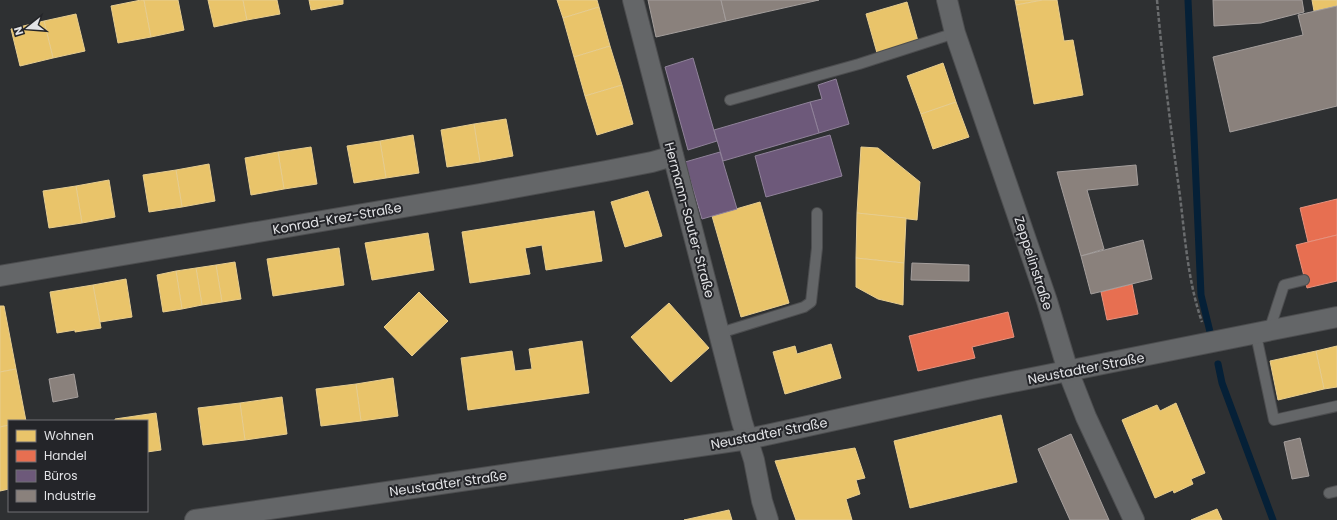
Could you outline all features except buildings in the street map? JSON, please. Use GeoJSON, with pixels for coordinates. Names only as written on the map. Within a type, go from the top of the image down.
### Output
{"type":"FeatureCollection","features":[{"type":"Feature","properties":{"kind":"street","name":"Hermann-Sauter-Straße"},"geometry":{"type":"LineString","coordinates":[[633,0],[754,460],[762,501],[768,520]]}},
{"type":"Feature","properties":{"kind":"street","name":"Zeppelinstraße"},"geometry":{"type":"LineString","coordinates":[[947,0],[955,33],[1047,301],[1068,371],[1086,417],[1134,520]]}},
{"type":"Feature","properties":{"kind":"street","name":"Konrad-Krez-Straße"},"geometry":{"type":"LineString","coordinates":[[0,276],[487,193],[652,162],[673,156]]}},
{"type":"Feature","properties":{"kind":"street","name":"Neustadter Straße"},"geometry":{"type":"LineString","coordinates":[[195,520],[748,439],[977,389],[1337,317]]}},
{"type":"Feature","properties":{"kind":"lane"},"geometry":{"type":"LineString","coordinates":[[730,100],[859,64],[955,33]]}},
{"type":"Feature","properties":{"kind":"lane"},"geometry":{"type":"LineString","coordinates":[[720,333],[804,307],[811,302],[818,248],[817,213]]}},
{"type":"Feature","properties":{"kind":"lane"},"geometry":{"type":"LineString","coordinates":[[1304,280],[1284,285],[1262,333],[1274,420],[1337,406]]}},
{"type":"Feature","properties":{"kind":"path"},"geometry":{"type":"LineString","coordinates":[[1157,0],[1163,72],[1189,268],[1198,311],[1209,343]]}},
{"type":"Feature","properties":{"kind":"waterway"},"geometry":{"type":"LineString","coordinates":[[1188,0],[1201,295],[1212,340]]}},
{"type":"Feature","properties":{"kind":"waterway"},"geometry":{"type":"LineString","coordinates":[[1218,364],[1222,383],[1273,520]]}}]}
